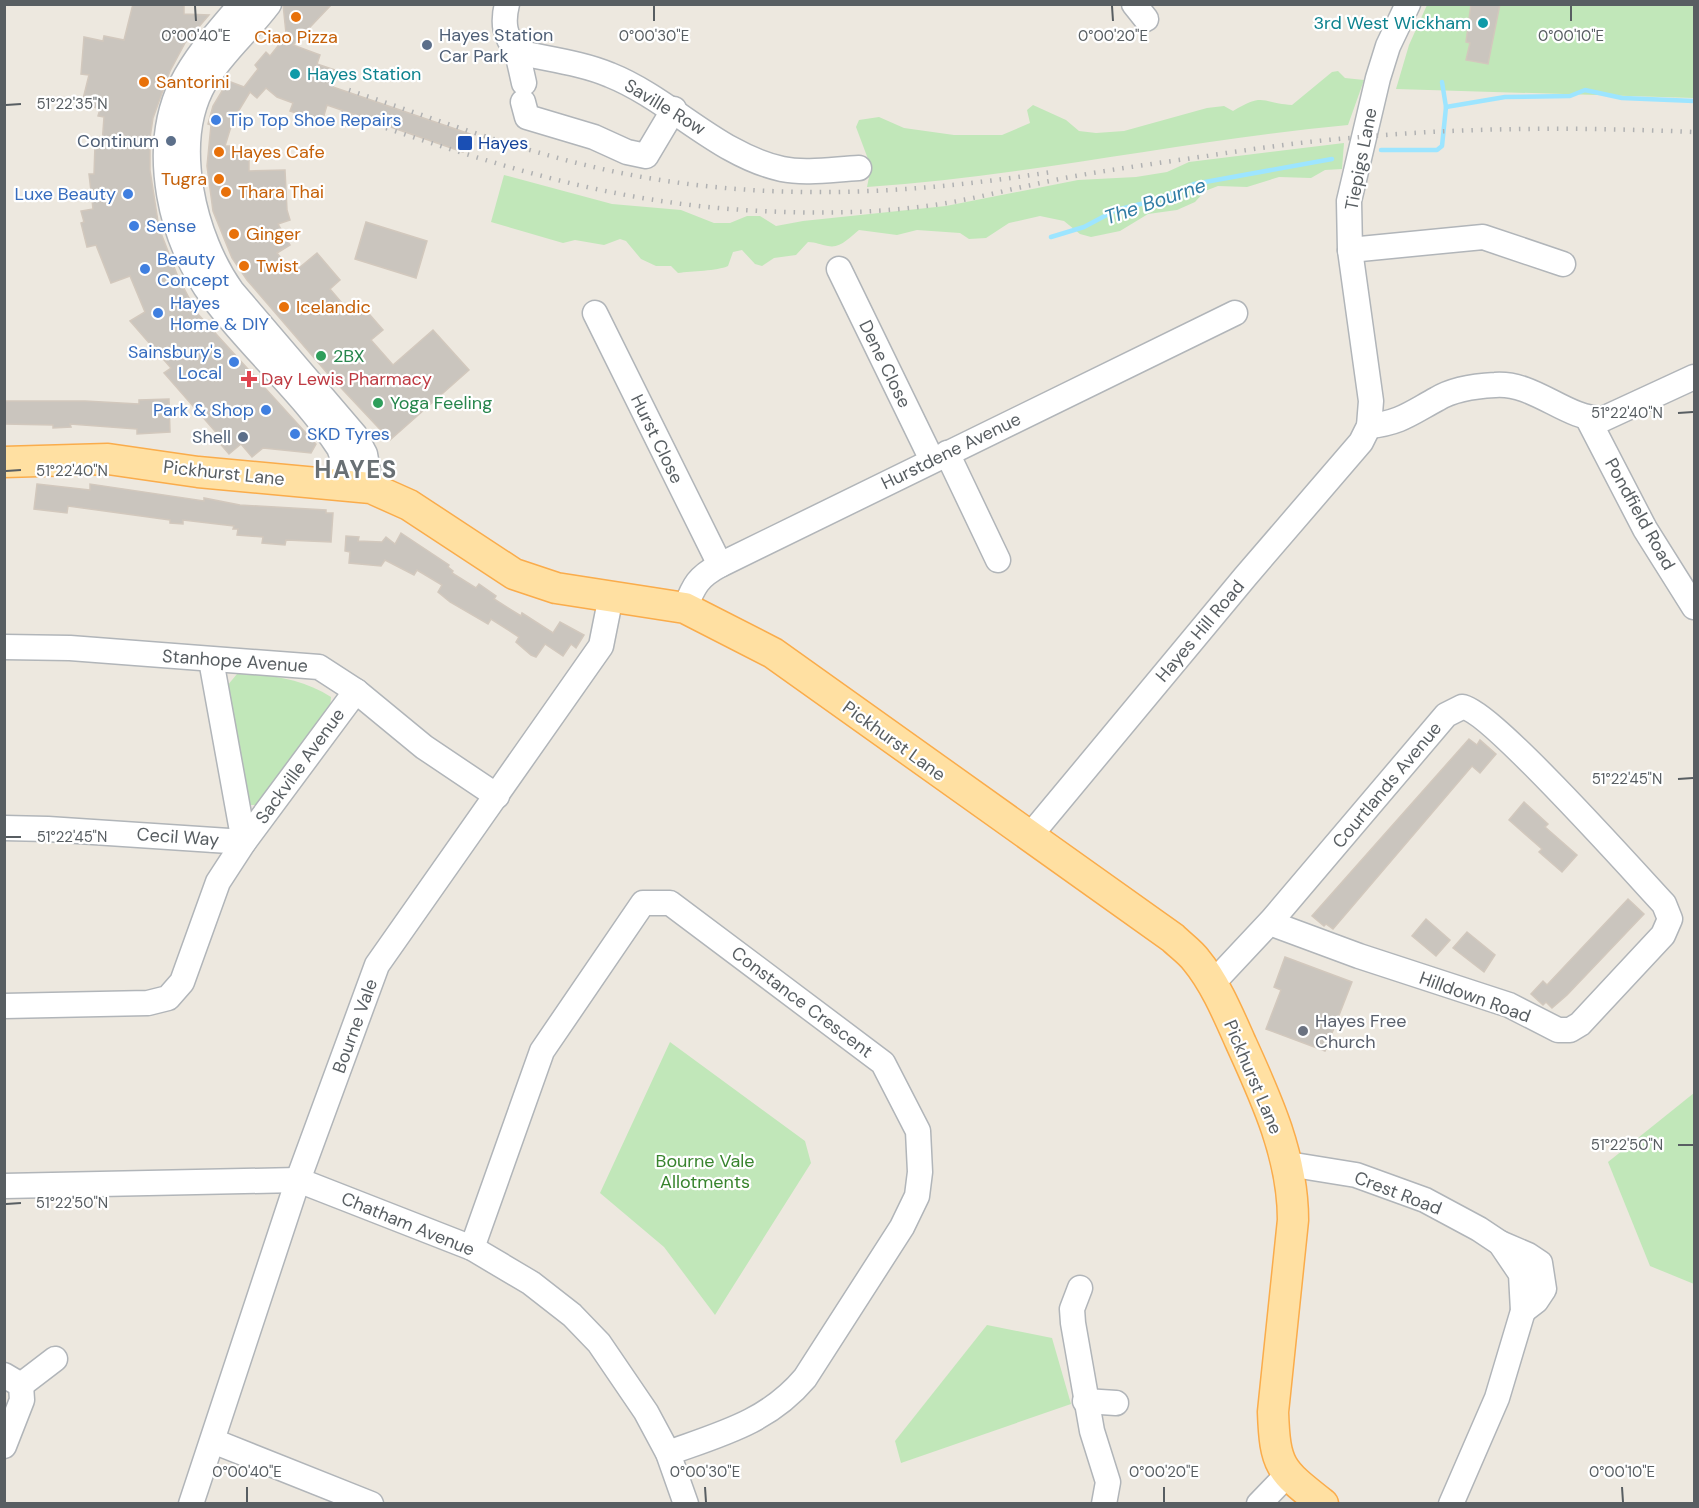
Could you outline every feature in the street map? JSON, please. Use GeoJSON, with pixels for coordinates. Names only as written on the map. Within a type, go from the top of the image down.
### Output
{"type":"FeatureCollection","features":[{"type":"Feature","properties":{"kind":"main road","name":"Pickhurst Lane"},"geometry":{"type":"LineString","coordinates":[[4,462],[108,459],[198,472],[357,486],[409,505],[514,574],[556,588],[685,608],[773,653],[1173,938],[1196,959],[1212,984],[1269,1106],[1288,1164],[1293,1192],[1293,1220],[1273,1412],[1278,1457],[1287,1475]]}},
{"type":"Feature","properties":{"kind":"main road"},"geometry":{"type":"LineString","coordinates":[[1287,1475],[1323,1503]]}},
{"type":"Feature","properties":{"kind":"street"},"geometry":{"type":"LineString","coordinates":[[241,4],[192,65],[173,105],[168,125],[168,165],[174,211],[193,264],[211,295],[339,448],[357,486]]}},
{"type":"Feature","properties":{"kind":"street"},"geometry":{"type":"LineString","coordinates":[[269,4],[217,65],[198,96],[192,118],[189,156],[194,203],[203,238],[223,279],[246,311],[355,435],[365,454],[357,486]]}},
{"type":"Feature","properties":{"kind":"street"},"geometry":{"type":"LineString","coordinates":[[507,4],[504,26],[508,40],[517,52],[521,104],[627,152],[646,156],[674,109]]}},
{"type":"Feature","properties":{"kind":"street","name":"Tiepigs Lane"},"geometry":{"type":"LineString","coordinates":[[1369,426],[1371,401],[1350,250],[1349,201],[1358,154],[1388,46],[1408,4]]}},
{"type":"Feature","properties":{"kind":"street","name":"Saville Row"},"geometry":{"type":"LineString","coordinates":[[517,52],[610,74],[674,109],[715,138],[768,165],[798,170],[859,168]]}},
{"type":"Feature","properties":{"kind":"street"},"geometry":{"type":"LineString","coordinates":[[1350,250],[1482,237],[1563,264]]}},
{"type":"Feature","properties":{"kind":"street","name":"Dene Close"},"geometry":{"type":"LineString","coordinates":[[839,269],[998,560]]}},
{"type":"Feature","properties":{"kind":"street","name":"Hurst Close"},"geometry":{"type":"LineString","coordinates":[[595,312],[720,564]]}},
{"type":"Feature","properties":{"kind":"street","name":"Hurstdene Avenue"},"geometry":{"type":"LineString","coordinates":[[685,608],[702,574],[720,564],[1235,313]]}},
{"type":"Feature","properties":{"kind":"street"},"geometry":{"type":"LineString","coordinates":[[1369,426],[1413,415],[1438,398],[1462,389],[1497,384],[1522,388],[1588,419],[1603,419],[1695,377]]}},
{"type":"Feature","properties":{"kind":"street","name":"Pondfield Road"},"geometry":{"type":"LineString","coordinates":[[1588,419],[1646,529],[1695,607]]}},
{"type":"Feature","properties":{"kind":"street","name":"Hayes Hill Road"},"geometry":{"type":"LineString","coordinates":[[1029,837],[1237,586],[1361,442],[1369,426]]}},
{"type":"Feature","properties":{"kind":"street","name":"Bourne Vale"},"geometry":{"type":"LineString","coordinates":[[191,1503],[298,1180],[377,965],[601,646],[611,596]]}},
{"type":"Feature","properties":{"kind":"street","name":"Stanhope Avenue"},"geometry":{"type":"LineString","coordinates":[[4,647],[70,648],[319,667],[356,691],[424,747],[497,796]]}},
{"type":"Feature","properties":{"kind":"street","name":"Sackville Avenue"},"geometry":{"type":"LineString","coordinates":[[211,660],[244,842]]}},
{"type":"Feature","properties":{"kind":"street","name":"Sackville Avenue"},"geometry":{"type":"LineString","coordinates":[[4,1006],[148,1003],[168,998],[182,982],[218,882],[244,842],[356,691]]}},
{"type":"Feature","properties":{"kind":"street","name":"Courtlands Avenue"},"geometry":{"type":"LineString","coordinates":[[1212,984],[1272,920],[1446,715],[1462,707],[1477,713],[1541,773],[1664,904],[1670,919]]}},
{"type":"Feature","properties":{"kind":"street","name":"Cecil Way"},"geometry":{"type":"LineString","coordinates":[[4,828],[48,828],[244,842]]}},
{"type":"Feature","properties":{"kind":"street","name":"Constance Crescent"},"geometry":{"type":"LineString","coordinates":[[472,1248],[542,1051],[643,903],[670,903],[883,1063],[918,1131],[920,1172],[916,1196],[902,1227],[805,1378],[789,1397],[757,1419],[668,1453]]}},
{"type":"Feature","properties":{"kind":"street","name":"Hilldown Road"},"geometry":{"type":"LineString","coordinates":[[1272,920],[1278,926],[1359,956],[1509,1005],[1558,1030],[1570,1030],[1580,1024],[1663,935],[1670,919]]}},
{"type":"Feature","properties":{"kind":"street","name":"Crest Road"},"geometry":{"type":"LineString","coordinates":[[1288,1164],[1356,1175],[1425,1200],[1479,1228],[1500,1243],[1521,1274],[1523,1311],[1497,1398],[1451,1503]]}},
{"type":"Feature","properties":{"kind":"street","name":"Chatham Avenue"},"geometry":{"type":"LineString","coordinates":[[4,1186],[298,1180],[472,1248],[531,1283],[572,1315],[599,1343],[646,1412],[668,1453],[686,1503]]}},
{"type":"Feature","properties":{"kind":"street"},"geometry":{"type":"LineString","coordinates":[[1080,1288],[1072,1310],[1085,1401],[1108,1482],[1104,1503]]}},
{"type":"Feature","properties":{"kind":"street"},"geometry":{"type":"LineString","coordinates":[[4,1446],[22,1400],[13,1380],[55,1359]]}},
{"type":"Feature","properties":{"kind":"street"},"geometry":{"type":"LineString","coordinates":[[1085,1401],[1116,1403]]}},
{"type":"Feature","properties":{"kind":"street"},"geometry":{"type":"LineString","coordinates":[[213,1441],[371,1503]]}},
{"type":"Feature","properties":{"kind":"street"},"geometry":{"type":"LineString","coordinates":[[1259,1503],[1287,1475]]}},
{"type":"Feature","properties":{"kind":"green space"},"geometry":{"type":"Polygon","coordinates":[[[1427,5],[1694,5],[1694,98],[1396,89],[1409,45],[1427,5]]]}},
{"type":"Feature","properties":{"kind":"green space"},"geometry":{"type":"Polygon","coordinates":[[[1338,71],[1345,78],[1364,80],[1348,125],[1228,139],[1047,167],[927,182],[867,187],[871,167],[856,127],[859,120],[879,117],[904,128],[954,135],[1002,135],[1030,123],[1027,110],[1033,105],[1066,120],[1079,131],[1096,133],[1124,131],[1207,108],[1224,106],[1233,111],[1257,100],[1292,105],[1332,72],[1338,71]]]}},
{"type":"Feature","properties":{"kind":"green space"},"geometry":{"type":"Polygon","coordinates":[[[1344,143],[1342,169],[1325,170],[1311,178],[1279,177],[1247,187],[1218,186],[1205,191],[1195,202],[1177,210],[1148,214],[1120,231],[1091,237],[1080,234],[1064,221],[1040,216],[1009,223],[986,238],[969,239],[960,233],[917,230],[897,235],[859,230],[837,246],[808,242],[796,255],[774,258],[762,266],[755,264],[742,250],[733,252],[728,266],[723,268],[678,273],[671,266],[656,266],[641,259],[626,241],[620,239],[604,245],[575,240],[563,243],[491,222],[504,175],[612,204],[681,210],[714,223],[730,223],[747,216],[760,216],[776,226],[803,221],[946,206],[1078,180],[1136,177],[1167,172],[1189,162],[1344,143]]]}},
{"type":"Feature","properties":{"kind":"green space"},"geometry":{"type":"Polygon","coordinates":[[[237,674],[286,679],[309,686],[331,697],[330,709],[258,805],[248,805],[227,686],[237,674]]]}},
{"type":"Feature","properties":{"kind":"green space","name":"Bourne Vale Allotments"},"geometry":{"type":"Polygon","coordinates":[[[670,1042],[805,1141],[811,1163],[715,1315],[664,1247],[600,1193],[670,1042]]]}},
{"type":"Feature","properties":{"kind":"green space"},"geometry":{"type":"Polygon","coordinates":[[[1694,1093],[1694,1284],[1650,1266],[1608,1162],[1694,1093]]]}},
{"type":"Feature","properties":{"kind":"green space"},"geometry":{"type":"Polygon","coordinates":[[[987,1325],[1052,1338],[1071,1404],[901,1463],[895,1441],[987,1325]]]}},
{"type":"Feature","properties":{"kind":"building"},"geometry":{"type":"Polygon","coordinates":[[[133,4],[184,4],[184,14],[209,15],[185,43],[170,71],[153,118],[150,138],[150,170],[159,228],[178,277],[197,313],[316,444],[311,453],[263,448],[252,457],[241,444],[229,454],[217,440],[221,438],[164,373],[171,368],[130,321],[145,312],[130,276],[111,283],[96,245],[87,247],[81,223],[84,222],[81,211],[93,209],[89,174],[94,174],[95,145],[102,145],[104,117],[98,116],[100,109],[82,103],[89,75],[81,74],[84,37],[103,41],[104,36],[124,40],[133,4]]]}},
{"type":"Feature","properties":{"kind":"building"},"geometry":{"type":"Polygon","coordinates":[[[283,4],[332,4],[293,45],[320,55],[317,64],[338,71],[333,87],[470,134],[463,152],[327,105],[322,122],[290,111],[293,103],[277,97],[266,88],[257,98],[250,92],[233,120],[225,146],[230,146],[229,153],[249,152],[249,171],[285,170],[287,210],[290,220],[278,224],[290,245],[277,253],[293,273],[317,253],[340,280],[330,289],[347,309],[357,300],[383,330],[371,340],[393,365],[433,330],[469,370],[390,440],[328,374],[247,280],[232,258],[213,211],[207,166],[211,125],[208,124],[213,106],[228,81],[244,87],[258,69],[255,65],[266,52],[270,56],[282,41],[287,43],[283,4]]]}},
{"type":"Feature","properties":{"kind":"building","name":"3rd West Wickham"},"geometry":{"type":"Polygon","coordinates":[[[1471,4],[1500,4],[1488,64],[1466,60],[1470,43],[1466,42],[1471,4]]]}},
{"type":"Feature","properties":{"kind":"building"},"geometry":{"type":"Polygon","coordinates":[[[366,222],[427,241],[416,278],[355,259],[366,222]]]}},
{"type":"Feature","properties":{"kind":"building"},"geometry":{"type":"Polygon","coordinates":[[[169,399],[170,432],[137,434],[137,429],[70,424],[71,427],[53,428],[53,425],[4,424],[4,401],[139,404],[139,400],[169,399]]]}},
{"type":"Feature","properties":{"kind":"building"},"geometry":{"type":"Polygon","coordinates":[[[37,484],[90,490],[90,484],[204,501],[204,498],[240,505],[326,510],[326,513],[333,513],[331,542],[286,540],[285,545],[262,543],[263,537],[237,535],[238,529],[233,529],[234,526],[183,520],[183,524],[170,523],[170,520],[68,506],[67,513],[34,509],[37,484]]]}},
{"type":"Feature","properties":{"kind":"building"},"geometry":{"type":"Polygon","coordinates":[[[401,533],[449,565],[452,573],[476,588],[479,584],[496,596],[494,599],[521,616],[522,613],[553,633],[560,622],[584,635],[576,648],[571,644],[563,656],[545,644],[536,657],[516,642],[519,637],[491,619],[488,624],[450,602],[438,592],[442,585],[417,570],[414,575],[385,560],[381,566],[349,563],[350,552],[345,551],[346,536],[359,537],[358,541],[382,542],[386,537],[395,544],[401,533]]]}},
{"type":"Feature","properties":{"kind":"building"},"geometry":{"type":"Polygon","coordinates":[[[1469,739],[1477,745],[1480,740],[1496,754],[1480,773],[1472,766],[1333,929],[1326,924],[1324,926],[1312,916],[1469,739]]]}},
{"type":"Feature","properties":{"kind":"building"},"geometry":{"type":"Polygon","coordinates":[[[1524,802],[1548,824],[1545,827],[1577,855],[1562,872],[1539,852],[1542,849],[1509,820],[1524,802]]]}},
{"type":"Feature","properties":{"kind":"building"},"geometry":{"type":"Polygon","coordinates":[[[1628,899],[1644,914],[1567,995],[1552,1008],[1546,1002],[1543,1005],[1531,994],[1543,981],[1547,985],[1628,899]]]}},
{"type":"Feature","properties":{"kind":"building"},"geometry":{"type":"Polygon","coordinates":[[[1426,919],[1450,940],[1436,956],[1412,936],[1426,919]]]}},
{"type":"Feature","properties":{"kind":"building"},"geometry":{"type":"Polygon","coordinates":[[[1467,932],[1495,955],[1484,972],[1453,948],[1467,932]]]}},
{"type":"Feature","properties":{"kind":"building"},"geometry":{"type":"Polygon","coordinates":[[[1285,957],[1352,982],[1325,1051],[1266,1029],[1281,990],[1274,987],[1285,957]]]}},
{"type":"Feature","properties":{"kind":"waterway","name":"The Bourne"},"geometry":{"type":"LineString","coordinates":[[1381,150],[1437,150],[1442,146],[1446,107],[1442,82]]}},
{"type":"Feature","properties":{"kind":"waterway"},"geometry":{"type":"LineString","coordinates":[[1446,107],[1505,97],[1570,96],[1585,90],[1622,98],[1694,101]]}},
{"type":"Feature","properties":{"kind":"waterway","name":"The Bourne"},"geometry":{"type":"LineString","coordinates":[[1051,237],[1084,227],[1116,210],[1153,201],[1194,184],[1332,159]]}},
{"type":"Feature","properties":{"kind":"railway"},"geometry":{"type":"LineString","coordinates":[[349,90],[462,129],[576,163],[615,172],[704,186],[753,190],[852,192],[952,185],[1051,172]]}},
{"type":"Feature","properties":{"kind":"railway"},"geometry":{"type":"LineString","coordinates":[[341,113],[445,148],[599,190],[706,207],[805,212],[913,208],[960,201],[1097,172],[1326,140],[1479,130],[1608,129],[1694,132]]}},
{"type":"Feature","properties":{"kind":"place","name":"Ciao Pizza"},"geometry":{"type":"Point","coordinates":[296,17]}},
{"type":"Feature","properties":{"kind":"place","name":"3rd West Wickham"},"geometry":{"type":"Point","coordinates":[1483,23]}},
{"type":"Feature","properties":{"kind":"place","name":"Hayes Station Car Park"},"geometry":{"type":"Point","coordinates":[427,45]}},
{"type":"Feature","properties":{"kind":"place","name":"Hayes Station"},"geometry":{"type":"Point","coordinates":[295,74]}},
{"type":"Feature","properties":{"kind":"place","name":"Santorini"},"geometry":{"type":"Point","coordinates":[144,82]}},
{"type":"Feature","properties":{"kind":"place","name":"Tip Top Shoe Repairs"},"geometry":{"type":"Point","coordinates":[216,120]}},
{"type":"Feature","properties":{"kind":"place","name":"Continum"},"geometry":{"type":"Point","coordinates":[171,141]}},
{"type":"Feature","properties":{"kind":"place","name":"Hayes"},"geometry":{"type":"Point","coordinates":[465,143]}},
{"type":"Feature","properties":{"kind":"place","name":"Hayes Cafe"},"geometry":{"type":"Point","coordinates":[219,152]}},
{"type":"Feature","properties":{"kind":"place","name":"Tugra"},"geometry":{"type":"Point","coordinates":[219,179]}},
{"type":"Feature","properties":{"kind":"place","name":"Thara Thai"},"geometry":{"type":"Point","coordinates":[226,192]}},
{"type":"Feature","properties":{"kind":"place","name":"Luxe Beauty"},"geometry":{"type":"Point","coordinates":[128,194]}},
{"type":"Feature","properties":{"kind":"place","name":"Sense"},"geometry":{"type":"Point","coordinates":[134,226]}},
{"type":"Feature","properties":{"kind":"place","name":"Ginger"},"geometry":{"type":"Point","coordinates":[234,234]}},
{"type":"Feature","properties":{"kind":"place","name":"Twist"},"geometry":{"type":"Point","coordinates":[244,266]}},
{"type":"Feature","properties":{"kind":"place","name":"Beauty Concept"},"geometry":{"type":"Point","coordinates":[145,269]}},
{"type":"Feature","properties":{"kind":"place","name":"Icelandic"},"geometry":{"type":"Point","coordinates":[284,307]}},
{"type":"Feature","properties":{"kind":"place","name":"Hayes Home & DIY"},"geometry":{"type":"Point","coordinates":[158,313]}},
{"type":"Feature","properties":{"kind":"place","name":"2BX"},"geometry":{"type":"Point","coordinates":[321,356]}},
{"type":"Feature","properties":{"kind":"place","name":"Sainsbury's Local"},"geometry":{"type":"Point","coordinates":[234,362]}},
{"type":"Feature","properties":{"kind":"place","name":"Day Lewis Pharmacy"},"geometry":{"type":"Point","coordinates":[249,379]}},
{"type":"Feature","properties":{"kind":"place","name":"Yoga Feeling"},"geometry":{"type":"Point","coordinates":[378,403]}},
{"type":"Feature","properties":{"kind":"place","name":"Park & Shop"},"geometry":{"type":"Point","coordinates":[266,410]}},
{"type":"Feature","properties":{"kind":"place","name":"SKD Tyres"},"geometry":{"type":"Point","coordinates":[295,434]}},
{"type":"Feature","properties":{"kind":"place","name":"Shell"},"geometry":{"type":"Point","coordinates":[243,437]}},
{"type":"Feature","properties":{"kind":"place","name":"Hayes Free Church"},"geometry":{"type":"Point","coordinates":[1303,1031]}},
{"type":"Feature","properties":{"kind":"district","name":"HAYES"},"geometry":{"type":"Point","coordinates":[356,470]}}]}
